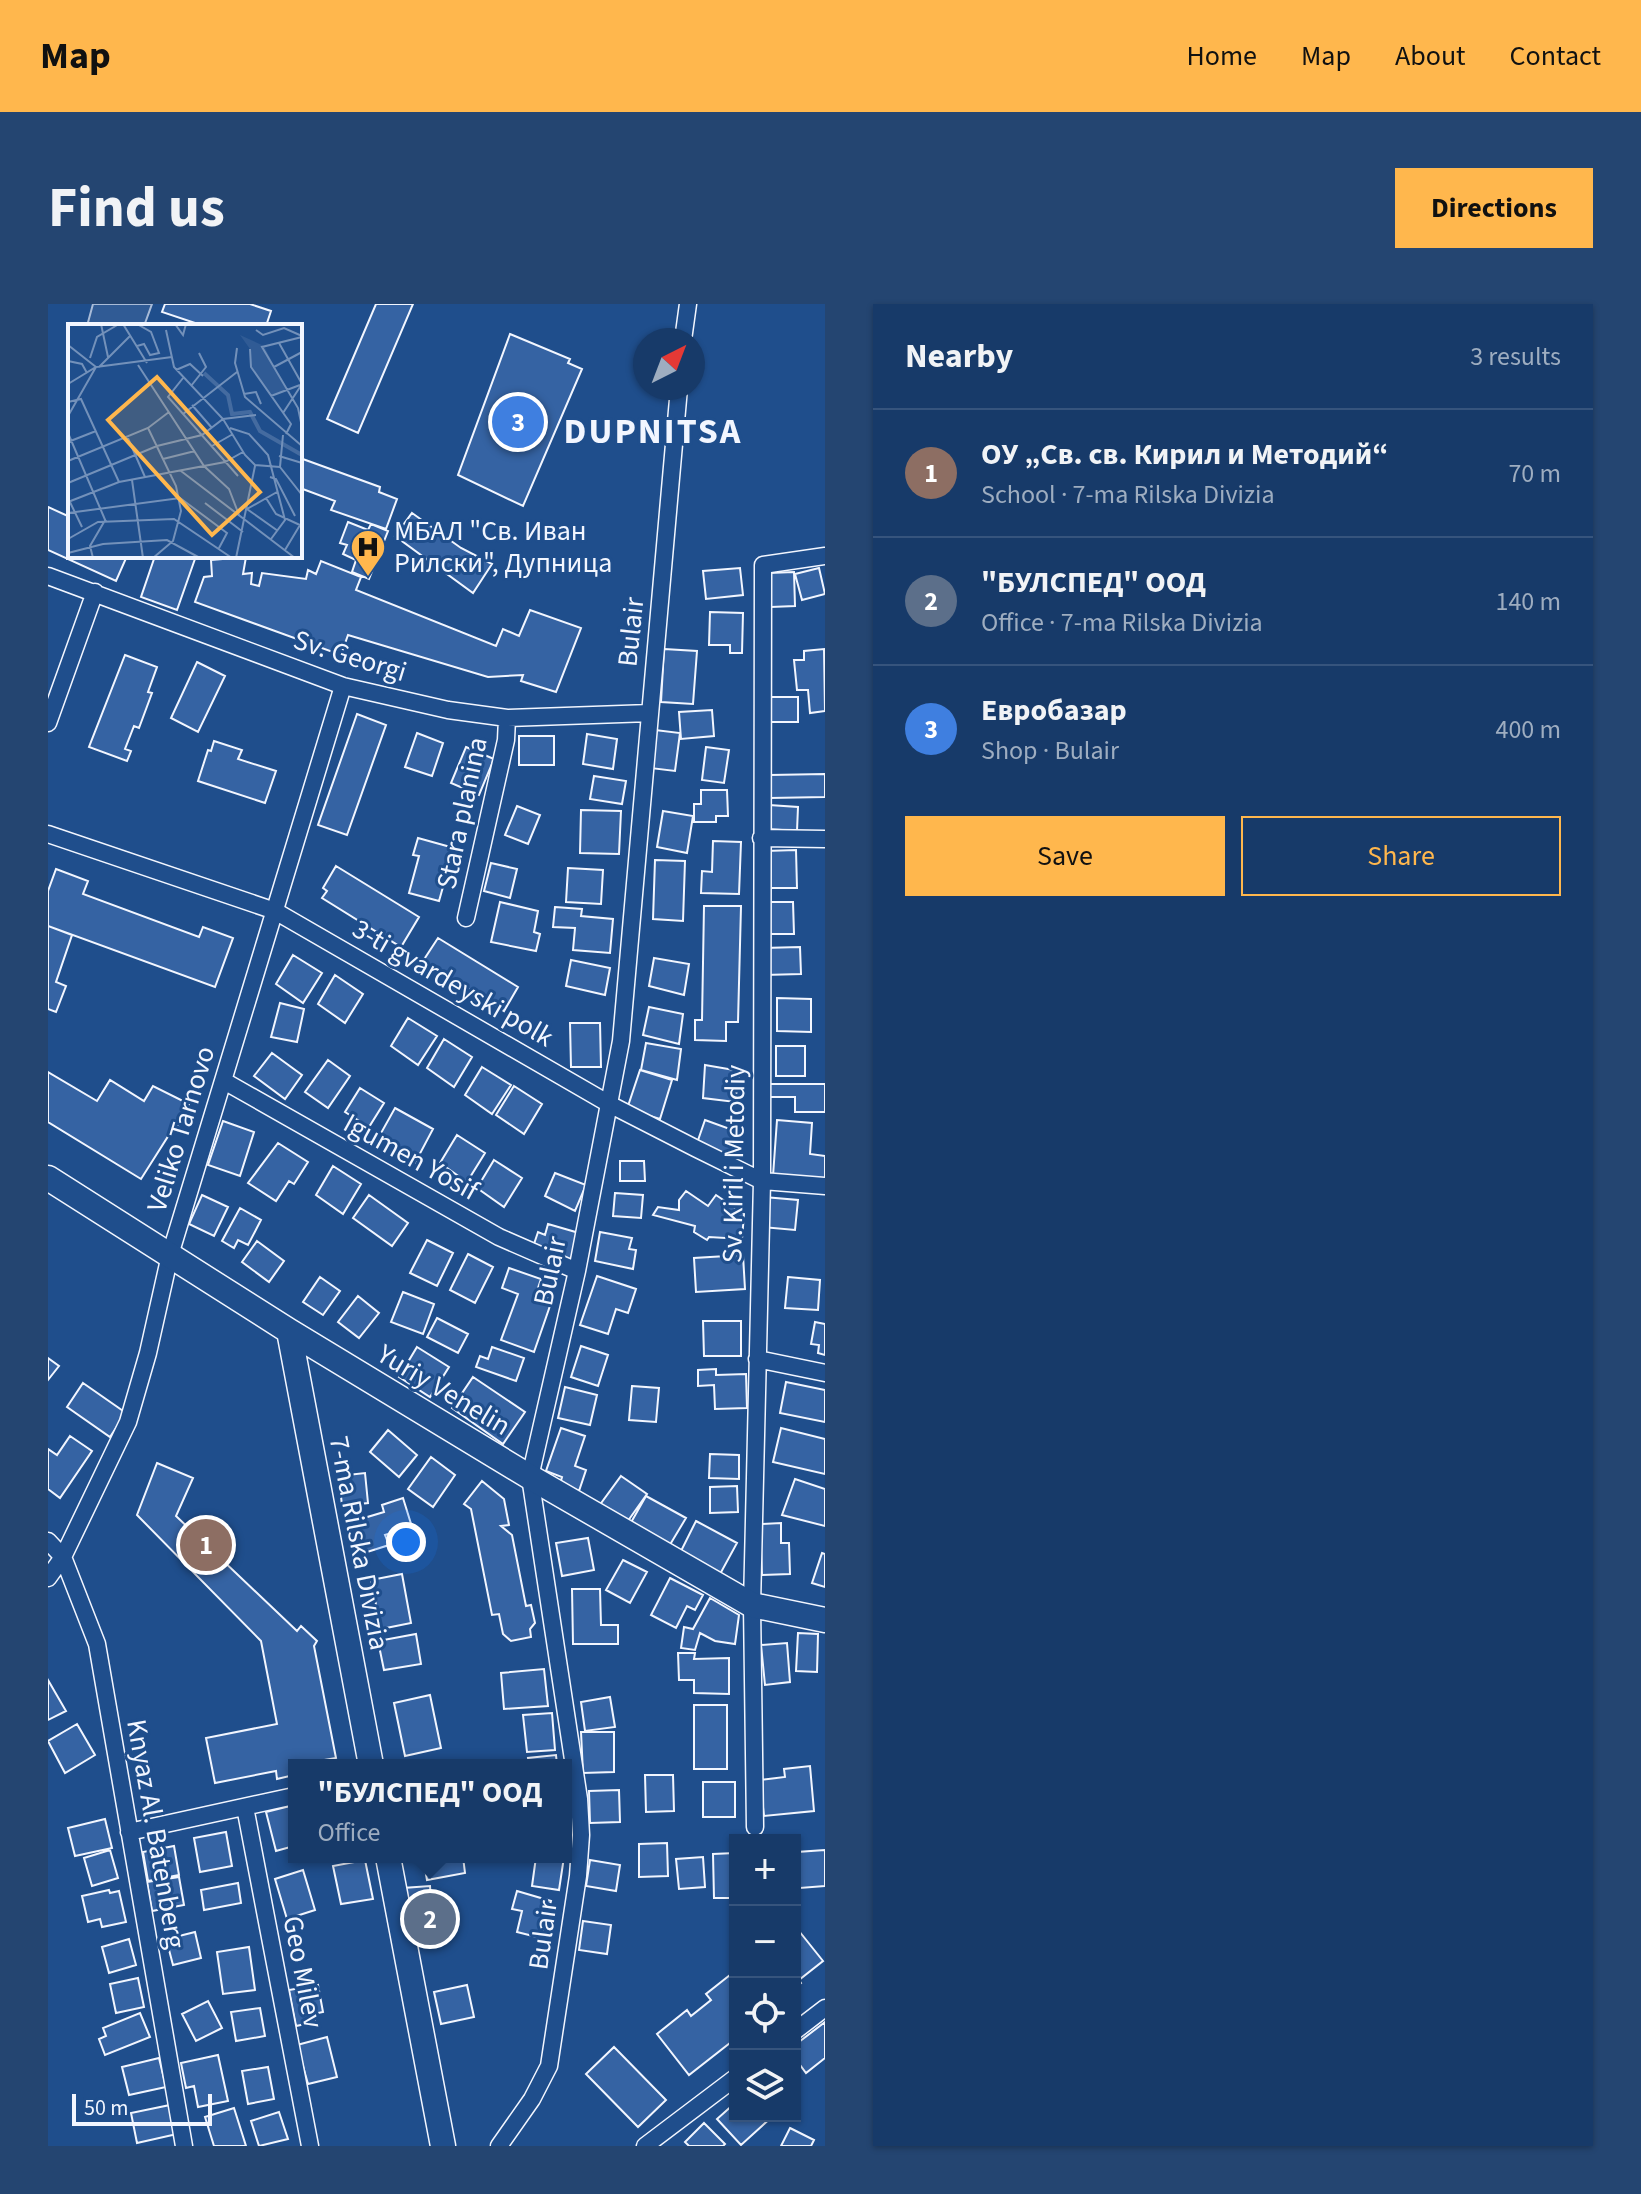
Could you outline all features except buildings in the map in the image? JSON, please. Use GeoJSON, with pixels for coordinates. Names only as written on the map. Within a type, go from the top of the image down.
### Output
{"type":"FeatureCollection","features":[{"type":"Feature","properties":{"kind":"street"},"geometry":{"type":"LineString","coordinates":[[685,328],[688,304]]}},
{"type":"Feature","properties":{"kind":"street","name":"Bulair"},"geometry":{"type":"LineString","coordinates":[[499,2146],[532,2099],[549,2066],[578,1876],[581,1835],[579,1799],[530,1477],[611,1105],[627,982],[678,400]]}},
{"type":"Feature","properties":{"kind":"street","name":"Sv. Kiril i Metodiy"},"geometry":{"type":"LineString","coordinates":[[755,1827],[752,1605],[762,1181],[763,565],[825,556]]}},
{"type":"Feature","properties":{"kind":"street","name":"Sv. Georgi"},"geometry":{"type":"LineString","coordinates":[[48,576],[343,686],[448,710],[507,718],[650,713]]}},
{"type":"Feature","properties":{"kind":"street"},"geometry":{"type":"LineString","coordinates":[[48,723],[95,592]]}},
{"type":"Feature","properties":{"kind":"street","name":"Veliko Tarnovo"},"geometry":{"type":"LineString","coordinates":[[48,1578],[63,1557],[128,1422],[148,1353],[170,1255],[343,686]]}},
{"type":"Feature","properties":{"kind":"street","name":"Stara planina"},"geometry":{"type":"LineString","coordinates":[[466,918],[506,740],[507,718]]}},
{"type":"Feature","properties":{"kind":"street","name":"3-ti gvardeyski polk"},"geometry":{"type":"LineString","coordinates":[[48,834],[275,911],[611,1105],[762,1181],[825,1186]]}},
{"type":"Feature","properties":{"kind":"street"},"geometry":{"type":"LineString","coordinates":[[761,838],[825,839]]}},
{"type":"Feature","properties":{"kind":"street","name":"Igumen Yosif"},"geometry":{"type":"LineString","coordinates":[[224,1081],[499,1237],[577,1271]]}},
{"type":"Feature","properties":{"kind":"street","name":"Yuriy Venelin"},"geometry":{"type":"LineString","coordinates":[[48,1178],[289,1331],[530,1477],[752,1605],[825,1620]]}},
{"type":"Feature","properties":{"kind":"street","name":"7-ma Rilska Divizia"},"geometry":{"type":"LineString","coordinates":[[289,1331],[370,1759]]}},
{"type":"Feature","properties":{"kind":"street"},"geometry":{"type":"LineString","coordinates":[[757,1359],[825,1373]]}},
{"type":"Feature","properties":{"kind":"street","name":"Knyaz Al. Batenberg"},"geometry":{"type":"LineString","coordinates":[[48,1541],[63,1557],[97,1644],[184,2146]]}},
{"type":"Feature","properties":{"kind":"street"},"geometry":{"type":"LineString","coordinates":[[129,1832],[288,1797]]}},
{"type":"Feature","properties":{"kind":"street","name":"Geo Milev"},"geometry":{"type":"LineString","coordinates":[[245,1807],[310,2146]]}},
{"type":"Feature","properties":{"kind":"street"},"geometry":{"type":"LineString","coordinates":[[389,1863],[443,2146]]}},
{"type":"Feature","properties":{"kind":"street"},"geometry":{"type":"LineString","coordinates":[[801,2026],[825,2008]]}},
{"type":"Feature","properties":{"kind":"street"},"geometry":{"type":"LineString","coordinates":[[645,2146],[729,2083]]}},
{"type":"Feature","properties":{"kind":"shaded area"},"geometry":{"type":"Polygon","coordinates":[[[93,304],[152,304],[145,324],[88,324],[93,304]]]}},
{"type":"Feature","properties":{"kind":"place","name":"Евробазар"},"geometry":{"type":"Point","coordinates":[518,422]}},
{"type":"Feature","properties":{"kind":"place","name":"МБАЛ \"Св. Иван Рилски\", Дупница"},"geometry":{"type":"Point","coordinates":[368,578]}},
{"type":"Feature","properties":{"kind":"place","name":"ОУ „Св. св. Кирил и Методий“"},"geometry":{"type":"Point","coordinates":[206,1545]}},
{"type":"Feature","properties":{"kind":"place","name":"\"БУЛСПЕД\" ООД"},"geometry":{"type":"Point","coordinates":[430,1919]}},
{"type":"Feature","properties":{"kind":"district","name":"DUPNITSA"},"geometry":{"type":"Point","coordinates":[653,431]}}]}
